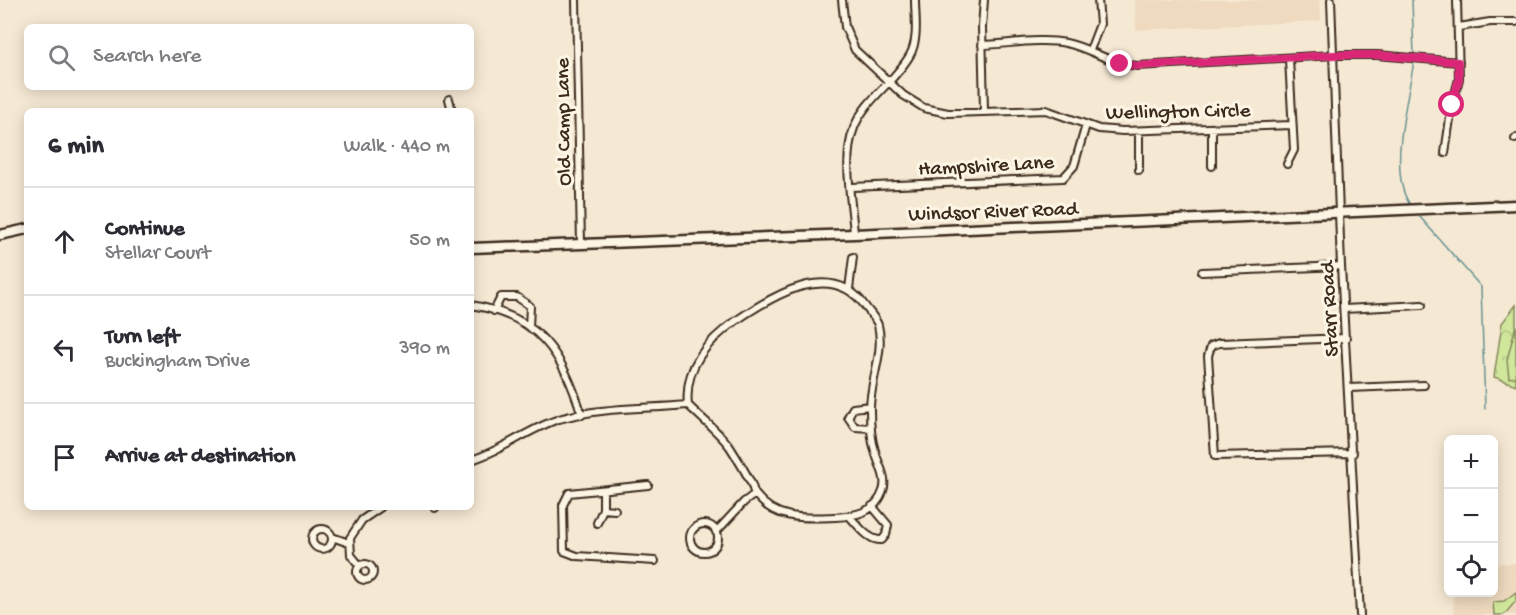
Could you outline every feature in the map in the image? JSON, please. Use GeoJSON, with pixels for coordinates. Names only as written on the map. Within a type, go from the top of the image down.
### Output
{"type":"FeatureCollection","features":[{"type":"Feature","properties":{"kind":"main road","name":"Windsor River Road"},"geometry":{"type":"LineString","coordinates":[[474,248],[1516,205]]}},
{"type":"Feature","properties":{"kind":"main road"},"geometry":{"type":"LineString","coordinates":[[0,235],[24,230]]}},
{"type":"Feature","properties":{"kind":"street","name":"Old Camp Lane"},"geometry":{"type":"LineString","coordinates":[[576,0],[581,244]]}},
{"type":"Feature","properties":{"kind":"street","name":"Wellington Circle"},"geometry":{"type":"LineString","coordinates":[[842,0],[845,27],[855,50],[913,102],[936,112],[1046,110],[1086,125],[1111,131],[1292,124]]}},
{"type":"Feature","properties":{"kind":"street"},"geometry":{"type":"LineString","coordinates":[[854,234],[849,156],[853,130],[859,116],[911,54],[916,35],[915,0]]}},
{"type":"Feature","properties":{"kind":"street"},"geometry":{"type":"LineString","coordinates":[[984,0],[982,45],[984,110]]}},
{"type":"Feature","properties":{"kind":"street"},"geometry":{"type":"LineString","coordinates":[[1090,50],[1100,24],[1098,0]]}},
{"type":"Feature","properties":{"kind":"street","name":"Starr Road"},"geometry":{"type":"LineString","coordinates":[[1331,0],[1341,266],[1353,453],[1360,615]]}},
{"type":"Feature","properties":{"kind":"street"},"geometry":{"type":"LineString","coordinates":[[1445,153],[1450,111],[1459,79],[1457,0]]}},
{"type":"Feature","properties":{"kind":"street"},"geometry":{"type":"LineString","coordinates":[[1459,27],[1490,22],[1516,22]]}},
{"type":"Feature","properties":{"kind":"street"},"geometry":{"type":"LineString","coordinates":[[982,45],[1057,42],[1090,50],[1105,60],[1137,66],[1334,55],[1377,55],[1458,62]]}},
{"type":"Feature","properties":{"kind":"street"},"geometry":{"type":"LineString","coordinates":[[1287,164],[1294,150],[1289,59]]}},
{"type":"Feature","properties":{"kind":"street"},"geometry":{"type":"LineString","coordinates":[[449,99],[451,108]]}},
{"type":"Feature","properties":{"kind":"street","name":"Hampshire Lane"},"geometry":{"type":"LineString","coordinates":[[852,187],[1063,178],[1074,166],[1086,125]]}},
{"type":"Feature","properties":{"kind":"street"},"geometry":{"type":"LineString","coordinates":[[1212,128],[1212,166]]}},
{"type":"Feature","properties":{"kind":"street"},"geometry":{"type":"LineString","coordinates":[[1139,131],[1139,170]]}},
{"type":"Feature","properties":{"kind":"street"},"geometry":{"type":"LineString","coordinates":[[849,290],[853,257]]}},
{"type":"Feature","properties":{"kind":"street"},"geometry":{"type":"LineString","coordinates":[[1202,272],[1341,266]]}},
{"type":"Feature","properties":{"kind":"street"},"geometry":{"type":"LineString","coordinates":[[808,284],[824,284],[849,290],[862,301],[878,323],[877,367],[870,406],[875,452],[884,476],[883,491],[872,507],[862,514],[799,519],[775,512],[755,494],[729,445],[688,405],[687,391],[691,369],[714,336],[769,298],[808,284]]}},
{"type":"Feature","properties":{"kind":"street"},"geometry":{"type":"LineString","coordinates":[[494,311],[501,297],[517,297],[530,306],[529,327]]}},
{"type":"Feature","properties":{"kind":"street"},"geometry":{"type":"LineString","coordinates":[[1344,309],[1422,305]]}},
{"type":"Feature","properties":{"kind":"street"},"geometry":{"type":"LineString","coordinates":[[474,306],[494,311],[529,327],[541,336],[562,361],[582,415]]}},
{"type":"Feature","properties":{"kind":"street"},"geometry":{"type":"LineString","coordinates":[[1346,338],[1211,346],[1208,356],[1215,456],[1353,453]]}},
{"type":"Feature","properties":{"kind":"street"},"geometry":{"type":"LineString","coordinates":[[1349,388],[1424,385]]}},
{"type":"Feature","properties":{"kind":"street"},"geometry":{"type":"LineString","coordinates":[[474,459],[498,450],[560,419],[603,411],[688,405]]}},
{"type":"Feature","properties":{"kind":"street"},"geometry":{"type":"LineString","coordinates":[[870,406],[853,408],[848,417],[855,427],[871,428]]}},
{"type":"Feature","properties":{"kind":"street"},"geometry":{"type":"LineString","coordinates":[[648,485],[569,493],[563,505],[564,551],[577,556],[655,561]]}},
{"type":"Feature","properties":{"kind":"street"},"geometry":{"type":"LineString","coordinates":[[597,523],[603,509],[603,491]]}},
{"type":"Feature","properties":{"kind":"street"},"geometry":{"type":"LineString","coordinates":[[716,532],[744,502],[755,494]]}},
{"type":"Feature","properties":{"kind":"street"},"geometry":{"type":"LineString","coordinates":[[849,516],[868,536],[882,540],[886,535],[888,525],[872,507]]}},
{"type":"Feature","properties":{"kind":"street"},"geometry":{"type":"LineString","coordinates":[[603,509],[615,510]]}},
{"type":"Feature","properties":{"kind":"street"},"geometry":{"type":"LineString","coordinates":[[360,566],[351,555],[349,543],[353,531],[362,520],[377,510]]}},
{"type":"Feature","properties":{"kind":"street"},"geometry":{"type":"LineString","coordinates":[[706,525],[716,532],[718,541],[713,549],[704,552],[692,544],[691,535],[698,526],[706,525]]}},
{"type":"Feature","properties":{"kind":"street"},"geometry":{"type":"LineString","coordinates":[[332,537],[349,543]]}},
{"type":"Feature","properties":{"kind":"shaded area"},"geometry":{"type":"Polygon","coordinates":[[[1135,0],[1320,0],[1321,21],[1136,30],[1135,0]]]}},
{"type":"Feature","properties":{"kind":"shaded area"},"geometry":{"type":"Polygon","coordinates":[[[1516,563],[1516,615],[1454,615],[1453,597],[1498,597],[1498,564],[1516,563]]]}},
{"type":"Feature","properties":{"kind":"green space"},"geometry":{"type":"Polygon","coordinates":[[[1516,305],[1516,385],[1494,377],[1502,323],[1516,305]]]}},
{"type":"Feature","properties":{"kind":"green space"},"geometry":{"type":"Polygon","coordinates":[[[1516,325],[1516,377],[1509,378],[1507,360],[1516,325]]]}},
{"type":"Feature","properties":{"kind":"green space"},"geometry":{"type":"Polygon","coordinates":[[[1516,592],[1516,601],[1504,615],[1494,615],[1493,602],[1504,601],[1516,592]]]}},
{"type":"Feature","properties":{"kind":"waterway"},"geometry":{"type":"LineString","coordinates":[[1412,0],[1414,56]]}},
{"type":"Feature","properties":{"kind":"waterway"},"geometry":{"type":"LineString","coordinates":[[1412,207],[1404,194],[1400,177],[1400,158],[1404,116],[1414,61]]}},
{"type":"Feature","properties":{"kind":"waterway"},"geometry":{"type":"LineString","coordinates":[[1420,217],[1481,287],[1485,409]]}},
{"type":"Feature","properties":{"kind":"route"},"geometry":{"type":"LineString","coordinates":[[1120,64],[1137,66],[1334,55],[1377,55],[1458,62],[1459,79],[1452,105]]}}]}
